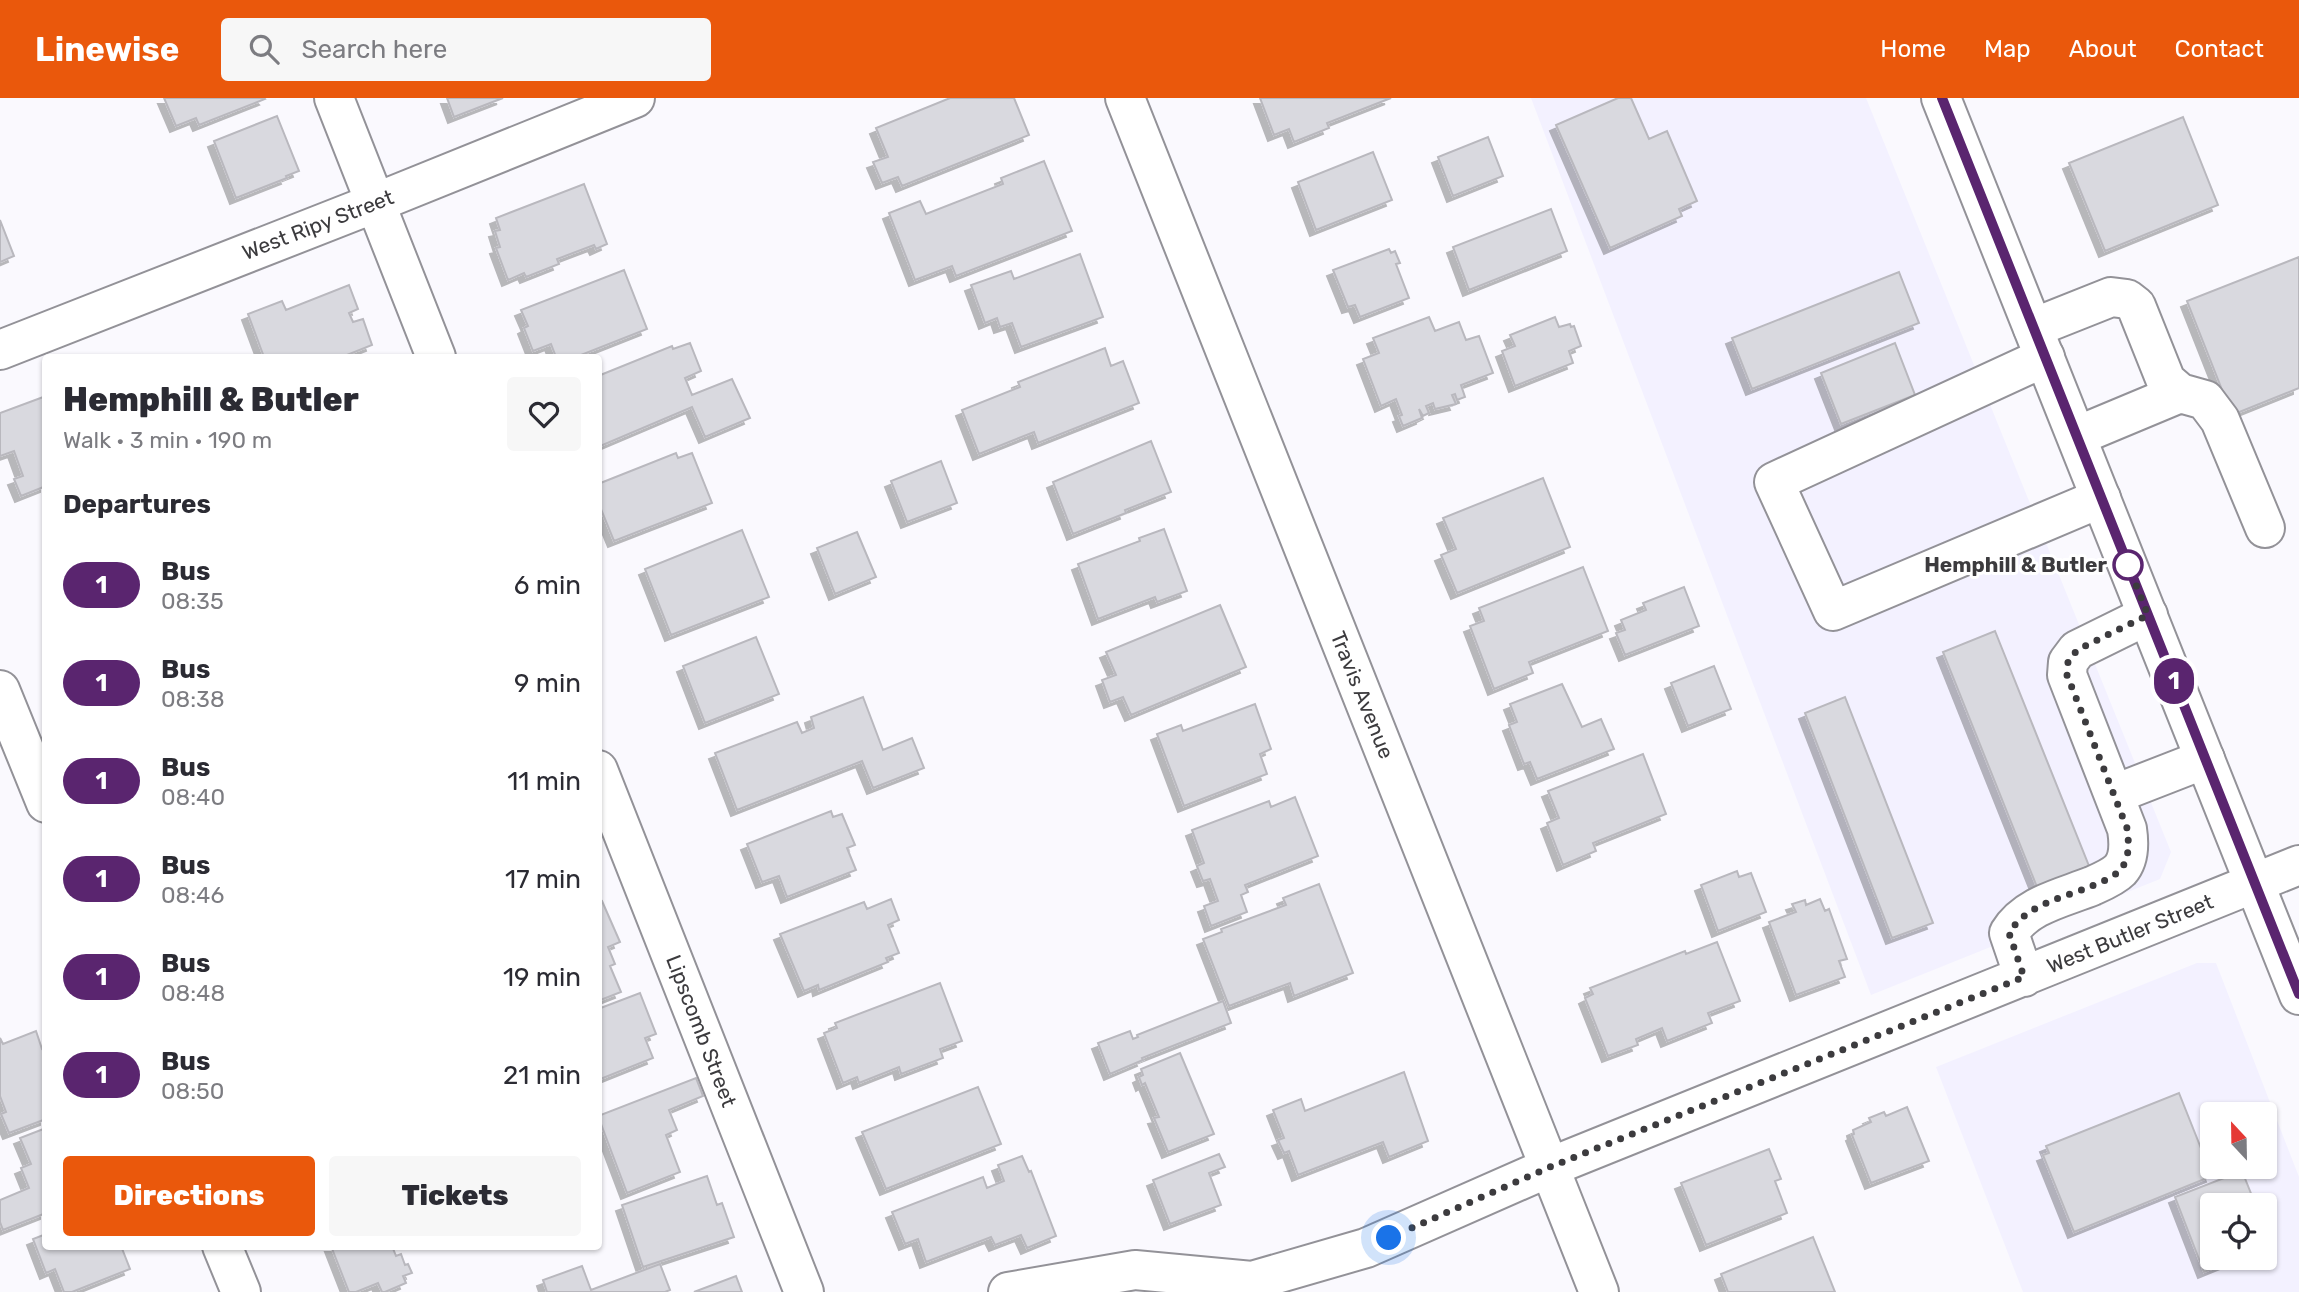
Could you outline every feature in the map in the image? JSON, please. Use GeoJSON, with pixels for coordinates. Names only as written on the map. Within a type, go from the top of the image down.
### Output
{"type":"FeatureCollection","features":[{"type":"Feature","properties":{"kind":"street"},"geometry":{"type":"LineString","coordinates":[[334,98],[435,354]]}},
{"type":"Feature","properties":{"kind":"street","name":"West Ripy Street"},"geometry":{"type":"LineString","coordinates":[[0,350],[635,98]]}},
{"type":"Feature","properties":{"kind":"street","name":"Travis Avenue"},"geometry":{"type":"LineString","coordinates":[[1125,98],[1600,1292]]}},
{"type":"Feature","properties":{"kind":"street"},"geometry":{"type":"LineString","coordinates":[[1941,98],[2299,995]]}},
{"type":"Feature","properties":{"kind":"street"},"geometry":{"type":"LineString","coordinates":[[2101,498],[1833,611],[1774,482],[2039,343],[2111,297],[2127,299],[2137,306],[2166,381],[2180,393],[2204,400],[2220,420],[2264,528]]}},
{"type":"Feature","properties":{"kind":"street"},"geometry":{"type":"LineString","coordinates":[[2077,436],[2180,393]]}},
{"type":"Feature","properties":{"kind":"street"},"geometry":{"type":"LineString","coordinates":[[2024,977],[2009,933],[2016,921],[2031,910],[2102,882],[2121,870],[2129,849],[2127,828],[2115,794],[2067,675],[2068,662],[2077,650],[2148,615]]}},
{"type":"Feature","properties":{"kind":"street"},"geometry":{"type":"LineString","coordinates":[[0,690],[42,793]]}},
{"type":"Feature","properties":{"kind":"street"},"geometry":{"type":"LineString","coordinates":[[2115,794],[2206,759]]}},
{"type":"Feature","properties":{"kind":"street","name":"Lipscomb Street"},"geometry":{"type":"LineString","coordinates":[[602,781],[804,1292]]}},
{"type":"Feature","properties":{"kind":"street","name":"West Butler Street"},"geometry":{"type":"LineString","coordinates":[[1008,1292],[1135,1269],[1204,1284],[1252,1281],[1366,1248],[1550,1167],[2299,865]]}},
{"type":"Feature","properties":{"kind":"street"},"geometry":{"type":"LineString","coordinates":[[224,1250],[241,1292]]}},
{"type":"Feature","properties":{"kind":"shaded area"},"geometry":{"type":"Polygon","coordinates":[[[1531,98],[1866,98],[2171,852],[2160,879],[1871,995],[1531,98]]]}},
{"type":"Feature","properties":{"kind":"shaded area"},"geometry":{"type":"Polygon","coordinates":[[[2197,963],[2216,963],[2270,1102],[2200,1102],[2200,1180],[2277,1180],[2277,1120],[2299,1177],[2299,1292],[2023,1292],[1936,1067],[2197,963]]]}},
{"type":"Feature","properties":{"kind":"building"},"geometry":{"type":"Polygon","coordinates":[[[164,98],[265,99],[199,125],[196,118],[176,126],[164,98]]]}},
{"type":"Feature","properties":{"kind":"building"},"geometry":{"type":"Polygon","coordinates":[[[447,98],[503,98],[454,117],[447,98]]]}},
{"type":"Feature","properties":{"kind":"building"},"geometry":{"type":"Polygon","coordinates":[[[950,98],[1014,98],[1029,135],[902,186],[898,177],[882,183],[873,162],[888,157],[876,128],[950,98]]]}},
{"type":"Feature","properties":{"kind":"building"},"geometry":{"type":"Polygon","coordinates":[[[1260,98],[1391,98],[1327,123],[1329,128],[1294,142],[1289,129],[1274,135],[1260,98]]]}},
{"type":"Feature","properties":{"kind":"building"},"geometry":{"type":"Polygon","coordinates":[[[1618,98],[1631,98],[1649,139],[1667,131],[1697,201],[1679,209],[1682,216],[1610,248],[1556,125],[1618,98]]]}},
{"type":"Feature","properties":{"kind":"building"},"geometry":{"type":"Polygon","coordinates":[[[277,116],[299,171],[236,198],[214,141],[277,116]]]}},
{"type":"Feature","properties":{"kind":"building"},"geometry":{"type":"Polygon","coordinates":[[[2183,117],[2218,205],[2105,251],[2069,163],[2183,117]]]}},
{"type":"Feature","properties":{"kind":"building"},"geometry":{"type":"Polygon","coordinates":[[[1488,137],[1503,176],[1453,196],[1438,157],[1488,137]]]}},
{"type":"Feature","properties":{"kind":"building"},"geometry":{"type":"Polygon","coordinates":[[[1373,152],[1392,200],[1316,230],[1298,182],[1373,152]]]}},
{"type":"Feature","properties":{"kind":"building"},"geometry":{"type":"Polygon","coordinates":[[[1044,161],[1072,231],[956,276],[952,266],[915,280],[889,213],[920,201],[926,214],[1003,184],[1001,178],[1044,161]]]}},
{"type":"Feature","properties":{"kind":"building"},"geometry":{"type":"Polygon","coordinates":[[[584,184],[607,244],[596,249],[594,245],[557,259],[559,264],[526,277],[524,273],[508,280],[496,248],[500,247],[495,231],[500,230],[496,218],[584,184]]]}},
{"type":"Feature","properties":{"kind":"building"},"geometry":{"type":"Polygon","coordinates":[[[1551,209],[1567,251],[1469,290],[1453,247],[1551,209]]]}},
{"type":"Feature","properties":{"kind":"building"},"geometry":{"type":"Polygon","coordinates":[[[0,220],[14,256],[0,262],[0,220]]]}},
{"type":"Feature","properties":{"kind":"building"},"geometry":{"type":"Polygon","coordinates":[[[1389,249],[1391,253],[1395,251],[1400,263],[1396,264],[1409,298],[1360,317],[1355,305],[1348,307],[1333,270],[1389,249]]]}},
{"type":"Feature","properties":{"kind":"building"},"geometry":{"type":"Polygon","coordinates":[[[1080,254],[1103,317],[1021,347],[1012,323],[1000,327],[997,318],[985,323],[971,285],[1011,271],[1014,279],[1080,254]]]}},
{"type":"Feature","properties":{"kind":"building"},"geometry":{"type":"Polygon","coordinates":[[[2299,257],[2299,388],[2232,415],[2187,301],[2299,257]]]}},
{"type":"Feature","properties":{"kind":"building"},"geometry":{"type":"Polygon","coordinates":[[[624,270],[647,329],[584,354],[555,354],[551,344],[533,351],[524,328],[528,326],[521,310],[624,270]]]}},
{"type":"Feature","properties":{"kind":"building"},"geometry":{"type":"Polygon","coordinates":[[[1899,272],[1919,323],[1752,389],[1732,338],[1899,272]]]}},
{"type":"Feature","properties":{"kind":"building"},"geometry":{"type":"Polygon","coordinates":[[[349,285],[358,309],[349,313],[353,322],[363,319],[372,345],[350,354],[263,354],[248,314],[282,301],[286,310],[349,285]]]}},
{"type":"Feature","properties":{"kind":"building"},"geometry":{"type":"Polygon","coordinates":[[[1429,317],[1435,331],[1459,322],[1466,340],[1479,336],[1493,373],[1461,385],[1465,397],[1457,400],[1455,394],[1452,395],[1456,404],[1435,409],[1433,403],[1426,406],[1429,413],[1423,416],[1419,409],[1422,418],[1403,426],[1396,399],[1381,406],[1363,359],[1379,353],[1373,338],[1429,317]]]}},
{"type":"Feature","properties":{"kind":"building"},"geometry":{"type":"Polygon","coordinates":[[[1555,317],[1559,327],[1570,324],[1571,327],[1574,326],[1581,346],[1569,351],[1573,363],[1515,386],[1502,351],[1515,346],[1510,335],[1555,317]]]}},
{"type":"Feature","properties":{"kind":"building"},"geometry":{"type":"Polygon","coordinates":[[[690,343],[701,371],[685,378],[692,395],[732,379],[750,418],[705,437],[692,407],[602,445],[602,374],[672,346],[673,349],[690,343]]]}},
{"type":"Feature","properties":{"kind":"building"},"geometry":{"type":"Polygon","coordinates":[[[1895,343],[1915,395],[1841,424],[1821,373],[1895,343]]]}},
{"type":"Feature","properties":{"kind":"building"},"geometry":{"type":"Polygon","coordinates":[[[1105,348],[1111,366],[1123,361],[1139,403],[1038,443],[1034,432],[979,454],[962,410],[1020,387],[1018,382],[1105,348]]]}},
{"type":"Feature","properties":{"kind":"building"},"geometry":{"type":"Polygon","coordinates":[[[42,397],[42,488],[21,496],[14,479],[23,476],[14,451],[0,456],[0,413],[42,397]]]}},
{"type":"Feature","properties":{"kind":"building"},"geometry":{"type":"Polygon","coordinates":[[[1151,441],[1171,492],[1073,534],[1053,482],[1151,441]]]}},
{"type":"Feature","properties":{"kind":"building"},"geometry":{"type":"Polygon","coordinates":[[[676,453],[678,458],[692,453],[712,503],[614,541],[602,512],[602,482],[676,453]]]}},
{"type":"Feature","properties":{"kind":"building"},"geometry":{"type":"Polygon","coordinates":[[[941,461],[957,503],[907,522],[891,481],[941,461]]]}},
{"type":"Feature","properties":{"kind":"building"},"geometry":{"type":"Polygon","coordinates":[[[1543,478],[1570,547],[1457,593],[1441,555],[1456,549],[1443,518],[1543,478]]]}},
{"type":"Feature","properties":{"kind":"building"},"geometry":{"type":"Polygon","coordinates":[[[1164,529],[1187,591],[1157,602],[1155,597],[1098,619],[1078,564],[1164,529]]]}},
{"type":"Feature","properties":{"kind":"building"},"geometry":{"type":"Polygon","coordinates":[[[742,530],[769,597],[671,635],[645,569],[742,530]]]}},
{"type":"Feature","properties":{"kind":"building"},"geometry":{"type":"Polygon","coordinates":[[[857,532],[876,577],[835,594],[817,548],[857,532]]]}},
{"type":"Feature","properties":{"kind":"building"},"geometry":{"type":"Polygon","coordinates":[[[1583,567],[1608,631],[1529,662],[1533,673],[1494,689],[1470,626],[1484,621],[1479,608],[1583,567]]]}},
{"type":"Feature","properties":{"kind":"building"},"geometry":{"type":"Polygon","coordinates":[[[1684,587],[1699,626],[1625,655],[1616,633],[1625,630],[1621,620],[1646,610],[1643,603],[1684,587]]]}},
{"type":"Feature","properties":{"kind":"building"},"geometry":{"type":"Polygon","coordinates":[[[1220,605],[1246,667],[1131,715],[1123,697],[1110,702],[1102,680],[1116,675],[1106,652],[1220,605]]]}},
{"type":"Feature","properties":{"kind":"building"},"geometry":{"type":"Polygon","coordinates":[[[1995,631],[2089,866],[2037,887],[1943,652],[1995,631]]]}},
{"type":"Feature","properties":{"kind":"building"},"geometry":{"type":"Polygon","coordinates":[[[756,637],[779,694],[705,723],[683,666],[756,637]]]}},
{"type":"Feature","properties":{"kind":"building"},"geometry":{"type":"Polygon","coordinates":[[[1714,666],[1731,709],[1688,726],[1671,683],[1714,666]]]}},
{"type":"Feature","properties":{"kind":"building"},"geometry":{"type":"Polygon","coordinates":[[[1562,684],[1582,727],[1601,719],[1614,749],[1537,779],[1530,762],[1524,764],[1509,725],[1517,722],[1510,704],[1562,684]]]}},
{"type":"Feature","properties":{"kind":"building"},"geometry":{"type":"Polygon","coordinates":[[[863,697],[883,750],[912,738],[924,768],[873,788],[862,761],[737,810],[715,753],[797,722],[802,733],[814,728],[811,717],[863,697]]]}},
{"type":"Feature","properties":{"kind":"building"},"geometry":{"type":"Polygon","coordinates":[[[1845,697],[1933,923],[1892,938],[1805,713],[1845,697]]]}},
{"type":"Feature","properties":{"kind":"building"},"geometry":{"type":"Polygon","coordinates":[[[1255,704],[1271,749],[1260,754],[1267,774],[1184,806],[1157,734],[1181,725],[1183,731],[1255,704]]]}},
{"type":"Feature","properties":{"kind":"building"},"geometry":{"type":"Polygon","coordinates":[[[1643,754],[1666,814],[1593,843],[1596,851],[1563,865],[1547,823],[1559,818],[1548,791],[1643,754]]]}},
{"type":"Feature","properties":{"kind":"building"},"geometry":{"type":"Polygon","coordinates":[[[1295,797],[1318,856],[1245,885],[1248,892],[1241,895],[1247,912],[1211,926],[1204,906],[1218,901],[1210,879],[1203,881],[1197,866],[1204,863],[1192,830],[1269,801],[1271,807],[1295,797]]]}},
{"type":"Feature","properties":{"kind":"building"},"geometry":{"type":"Polygon","coordinates":[[[831,811],[833,817],[842,814],[855,845],[847,848],[856,870],[787,897],[779,876],[762,882],[747,844],[831,811]]]}},
{"type":"Feature","properties":{"kind":"building"},"geometry":{"type":"Polygon","coordinates":[[[1737,871],[1739,877],[1751,873],[1766,912],[1718,931],[1701,885],[1737,871]]]}},
{"type":"Feature","properties":{"kind":"building"},"geometry":{"type":"Polygon","coordinates":[[[1319,884],[1353,973],[1294,996],[1290,983],[1229,1006],[1203,939],[1222,932],[1221,929],[1286,905],[1283,898],[1319,884]]]}},
{"type":"Feature","properties":{"kind":"building"},"geometry":{"type":"Polygon","coordinates":[[[891,899],[899,920],[888,925],[899,953],[886,958],[888,962],[819,990],[818,985],[804,991],[780,934],[864,902],[867,909],[891,899]]]}},
{"type":"Feature","properties":{"kind":"building"},"geometry":{"type":"Polygon","coordinates":[[[1820,899],[1825,911],[1829,909],[1847,959],[1839,961],[1845,977],[1796,995],[1769,922],[1796,912],[1792,904],[1805,900],[1806,905],[1820,899]]]}},
{"type":"Feature","properties":{"kind":"building"},"geometry":{"type":"Polygon","coordinates":[[[602,901],[620,942],[608,947],[615,964],[610,966],[621,992],[602,999],[602,901]]]}},
{"type":"Feature","properties":{"kind":"building"},"geometry":{"type":"Polygon","coordinates":[[[1717,942],[1740,1001],[1708,1013],[1712,1023],[1667,1041],[1662,1028],[1636,1039],[1638,1045],[1608,1056],[1585,998],[1593,994],[1590,988],[1685,951],[1686,954],[1717,942]]]}},
{"type":"Feature","properties":{"kind":"building"},"geometry":{"type":"Polygon","coordinates":[[[940,983],[962,1041],[940,1049],[943,1058],[901,1074],[899,1067],[859,1083],[857,1077],[843,1083],[824,1033],[837,1028],[835,1023],[940,983]]]}},
{"type":"Feature","properties":{"kind":"building"},"geometry":{"type":"Polygon","coordinates":[[[640,993],[656,1034],[645,1038],[653,1058],[602,1078],[602,1007],[640,993]]]}},
{"type":"Feature","properties":{"kind":"building"},"geometry":{"type":"Polygon","coordinates":[[[1223,1001],[1231,1023],[1142,1058],[1143,1060],[1110,1074],[1098,1043],[1130,1031],[1133,1039],[1138,1037],[1137,1035],[1223,1001]]]}},
{"type":"Feature","properties":{"kind":"building"},"geometry":{"type":"Polygon","coordinates":[[[36,1031],[42,1049],[42,1121],[9,1133],[1,1114],[6,1112],[0,1096],[0,1038],[3,1044],[36,1031]]]}},
{"type":"Feature","properties":{"kind":"building"},"geometry":{"type":"Polygon","coordinates":[[[1180,1053],[1214,1134],[1168,1152],[1154,1118],[1159,1117],[1145,1083],[1142,1085],[1139,1077],[1143,1075],[1141,1069],[1180,1053]]]}},
{"type":"Feature","properties":{"kind":"building"},"geometry":{"type":"Polygon","coordinates":[[[1404,1072],[1428,1141],[1389,1157],[1383,1142],[1298,1175],[1289,1151],[1284,1153],[1278,1140],[1284,1138],[1273,1110],[1301,1099],[1305,1111],[1404,1072]]]}},
{"type":"Feature","properties":{"kind":"building"},"geometry":{"type":"Polygon","coordinates":[[[696,1078],[703,1096],[669,1110],[677,1130],[666,1135],[680,1172],[627,1193],[602,1127],[602,1114],[696,1078]]]}},
{"type":"Feature","properties":{"kind":"building"},"geometry":{"type":"Polygon","coordinates":[[[978,1087],[1001,1144],[886,1189],[862,1132],[978,1087]]]}},
{"type":"Feature","properties":{"kind":"building"},"geometry":{"type":"Polygon","coordinates":[[[2179,1093],[2200,1146],[2200,1180],[2202,1180],[2074,1232],[2043,1155],[2049,1153],[2046,1146],[2179,1093]]]}},
{"type":"Feature","properties":{"kind":"building"},"geometry":{"type":"Polygon","coordinates":[[[1907,1107],[1929,1161],[1871,1183],[1852,1135],[1853,1130],[1871,1122],[1869,1118],[1884,1112],[1886,1116],[1907,1107]]]}},
{"type":"Feature","properties":{"kind":"building"},"geometry":{"type":"Polygon","coordinates":[[[42,1130],[42,1215],[3,1230],[0,1222],[0,1200],[29,1188],[21,1168],[31,1164],[20,1138],[42,1130]]]}},
{"type":"Feature","properties":{"kind":"building"},"geometry":{"type":"Polygon","coordinates":[[[1769,1149],[1781,1179],[1775,1181],[1787,1213],[1706,1245],[1681,1183],[1769,1149]]]}},
{"type":"Feature","properties":{"kind":"building"},"geometry":{"type":"Polygon","coordinates":[[[1219,1154],[1225,1167],[1209,1173],[1221,1205],[1170,1224],[1153,1180],[1219,1154]]]}},
{"type":"Feature","properties":{"kind":"building"},"geometry":{"type":"Polygon","coordinates":[[[1022,1156],[1029,1172],[1031,1171],[1056,1236],[1027,1248],[1021,1235],[995,1245],[991,1237],[926,1262],[918,1239],[905,1244],[892,1212],[983,1177],[987,1188],[1004,1181],[998,1165],[1022,1156]]]}},
{"type":"Feature","properties":{"kind":"building"},"geometry":{"type":"Polygon","coordinates":[[[707,1176],[717,1205],[722,1203],[734,1237],[643,1267],[622,1205],[707,1176]]]}},
{"type":"Feature","properties":{"kind":"building"},"geometry":{"type":"Polygon","coordinates":[[[2219,1180],[2246,1180],[2251,1193],[2200,1193],[2200,1262],[2175,1197],[2219,1180]]]}},
{"type":"Feature","properties":{"kind":"building"},"geometry":{"type":"Polygon","coordinates":[[[42,1236],[42,1250],[123,1250],[130,1269],[72,1292],[64,1292],[55,1269],[46,1273],[33,1239],[42,1236]]]}},
{"type":"Feature","properties":{"kind":"building"},"geometry":{"type":"Polygon","coordinates":[[[1813,1237],[1835,1292],[1728,1292],[1721,1274],[1813,1237]]]}},
{"type":"Feature","properties":{"kind":"building"},"geometry":{"type":"Polygon","coordinates":[[[333,1250],[394,1250],[396,1256],[401,1254],[412,1273],[403,1276],[406,1283],[385,1292],[382,1292],[378,1283],[349,1292],[333,1250]]]}},
{"type":"Feature","properties":{"kind":"building"},"geometry":{"type":"Polygon","coordinates":[[[660,1264],[670,1290],[665,1292],[547,1292],[543,1280],[582,1266],[591,1290],[660,1264]]]}},
{"type":"Feature","properties":{"kind":"building"},"geometry":{"type":"Polygon","coordinates":[[[736,1276],[742,1292],[694,1292],[736,1276]]]}},
{"type":"Feature","properties":{"kind":"bus line","name":"1"},"geometry":{"type":"LineString","coordinates":[[1942,98],[2299,994]]}},
{"type":"Feature","properties":{"kind":"place","name":"Hemphill & Butler"},"geometry":{"type":"Point","coordinates":[2128,565]}},
{"type":"Feature","properties":{"kind":"route"},"geometry":{"type":"LineString","coordinates":[[1389,1238],[1550,1167],[2024,977],[2009,933],[2016,921],[2031,910],[2102,882],[2121,870],[2129,849],[2127,828],[2115,794],[2067,675],[2068,662],[2077,650],[2148,615],[2128,565]]}}]}
